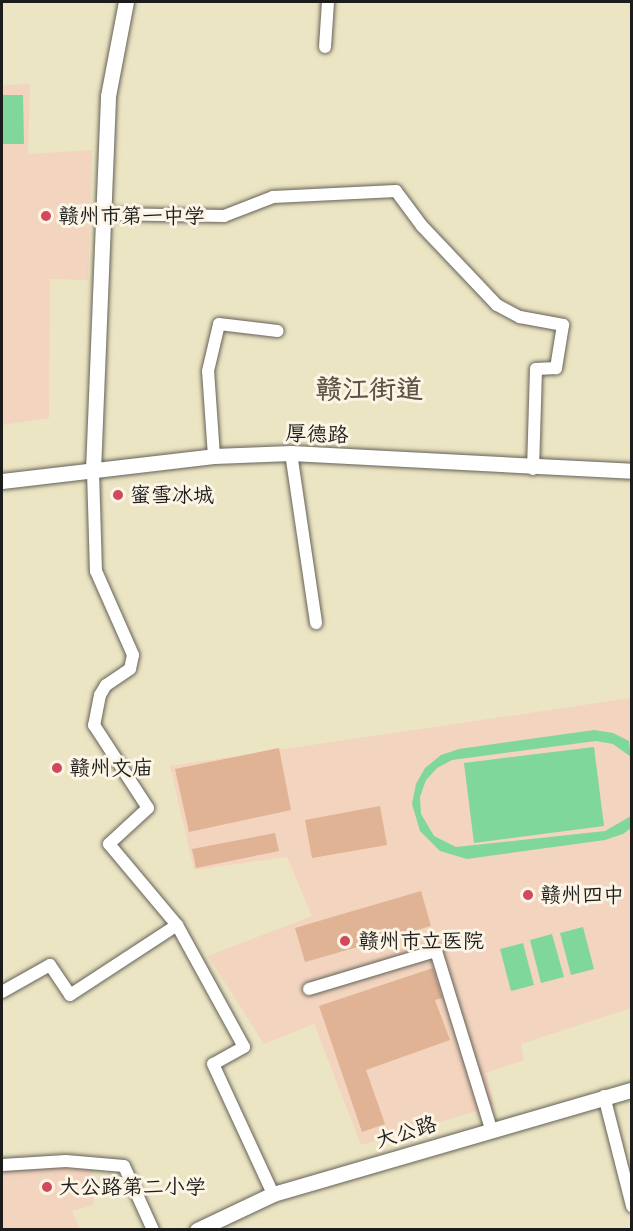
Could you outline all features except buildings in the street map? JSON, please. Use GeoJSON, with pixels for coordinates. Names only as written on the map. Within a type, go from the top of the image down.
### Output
{"type":"FeatureCollection","features":[{"type":"Feature","properties":{"kind":"street"},"geometry":{"type":"LineString","coordinates":[[126,2],[108,96],[93,471],[96,571],[133,655],[130,669],[106,685],[99,695],[94,725],[148,808],[109,844],[177,926],[244,1047],[213,1064],[273,1194]]}},
{"type":"Feature","properties":{"kind":"street"},"geometry":{"type":"LineString","coordinates":[[325,47],[328,2]]}},
{"type":"Feature","properties":{"kind":"street"},"geometry":{"type":"LineString","coordinates":[[104,214],[224,216],[273,197],[396,191],[422,226],[498,305],[520,318],[563,325],[556,368],[536,369],[533,469]]}},
{"type":"Feature","properties":{"kind":"street"},"geometry":{"type":"LineString","coordinates":[[214,456],[208,371],[219,324],[278,331]]}},
{"type":"Feature","properties":{"kind":"street"},"geometry":{"type":"LineString","coordinates":[[291,453],[316,623]]}},
{"type":"Feature","properties":{"kind":"street","name":"厚德路"},"geometry":{"type":"LineString","coordinates":[[2,481],[214,456],[291,453],[533,469],[632,471]]}},
{"type":"Feature","properties":{"kind":"street"},"geometry":{"type":"LineString","coordinates":[[2,992],[50,965],[70,995],[177,926]]}},
{"type":"Feature","properties":{"kind":"street"},"geometry":{"type":"LineString","coordinates":[[309,989],[436,951],[491,1129]]}},
{"type":"Feature","properties":{"kind":"street","name":"大公路"},"geometry":{"type":"LineString","coordinates":[[197,1230],[273,1194],[604,1096],[632,1090]]}},
{"type":"Feature","properties":{"kind":"street"},"geometry":{"type":"LineString","coordinates":[[604,1096],[632,1206]]}},
{"type":"Feature","properties":{"kind":"street"},"geometry":{"type":"LineString","coordinates":[[2,1165],[66,1161],[124,1166],[153,1230]]}},
{"type":"Feature","properties":{"kind":"shaded area","name":"赣州市第一中学"},"geometry":{"type":"Polygon","coordinates":[[[30,84],[28,154],[92,150],[88,280],[50,279],[49,418],[2,425],[2,85],[30,84]]]}},
{"type":"Feature","properties":{"kind":"shaded area"},"geometry":{"type":"Polygon","coordinates":[[[631,698],[631,1008],[521,1044],[524,1060],[486,1073],[494,1106],[361,1145],[314,1024],[264,1044],[208,956],[312,916],[287,857],[194,870],[170,766],[631,698]]]}},
{"type":"Feature","properties":{"kind":"shaded area","name":"大公路第二小学"},"geometry":{"type":"Polygon","coordinates":[[[42,1167],[92,1169],[94,1205],[72,1211],[80,1229],[2,1230],[2,1170],[42,1167]]]}},
{"type":"Feature","properties":{"kind":"green space"},"geometry":{"type":"Polygon","coordinates":[[[2,95],[23,95],[24,144],[2,144],[2,95]]]}},
{"type":"Feature","properties":{"kind":"green space"},"geometry":{"type":"Polygon","coordinates":[[[594,730],[613,733],[629,741],[631,757],[613,744],[596,741],[452,760],[437,768],[426,780],[420,797],[421,814],[434,836],[456,847],[605,831],[631,816],[631,828],[623,834],[605,840],[467,859],[440,851],[420,831],[412,804],[416,784],[425,768],[441,755],[459,749],[594,730]]]}},
{"type":"Feature","properties":{"kind":"green space"},"geometry":{"type":"Polygon","coordinates":[[[594,747],[604,826],[474,843],[464,763],[594,747]]]}},
{"type":"Feature","properties":{"kind":"green space"},"geometry":{"type":"Polygon","coordinates":[[[583,927],[594,969],[571,975],[560,933],[583,927]]]}},
{"type":"Feature","properties":{"kind":"green space"},"geometry":{"type":"Polygon","coordinates":[[[552,934],[564,977],[541,983],[530,940],[552,934]]]}},
{"type":"Feature","properties":{"kind":"green space"},"geometry":{"type":"Polygon","coordinates":[[[523,943],[534,985],[511,991],[500,949],[523,943]]]}},
{"type":"Feature","properties":{"kind":"place","name":"赣州市第一中学"},"geometry":{"type":"Point","coordinates":[46,216]}},
{"type":"Feature","properties":{"kind":"place","name":"蜜雪冰城"},"geometry":{"type":"Point","coordinates":[118,495]}},
{"type":"Feature","properties":{"kind":"place","name":"赣州文庙"},"geometry":{"type":"Point","coordinates":[57,768]}},
{"type":"Feature","properties":{"kind":"place","name":"赣州四中"},"geometry":{"type":"Point","coordinates":[528,895]}},
{"type":"Feature","properties":{"kind":"place","name":"赣州市立医院"},"geometry":{"type":"Point","coordinates":[345,941]}},
{"type":"Feature","properties":{"kind":"place","name":"大公路第二小学"},"geometry":{"type":"Point","coordinates":[47,1187]}},
{"type":"Feature","properties":{"kind":"district","name":"赣江街道"},"geometry":{"type":"Point","coordinates":[369,389]}}]}
